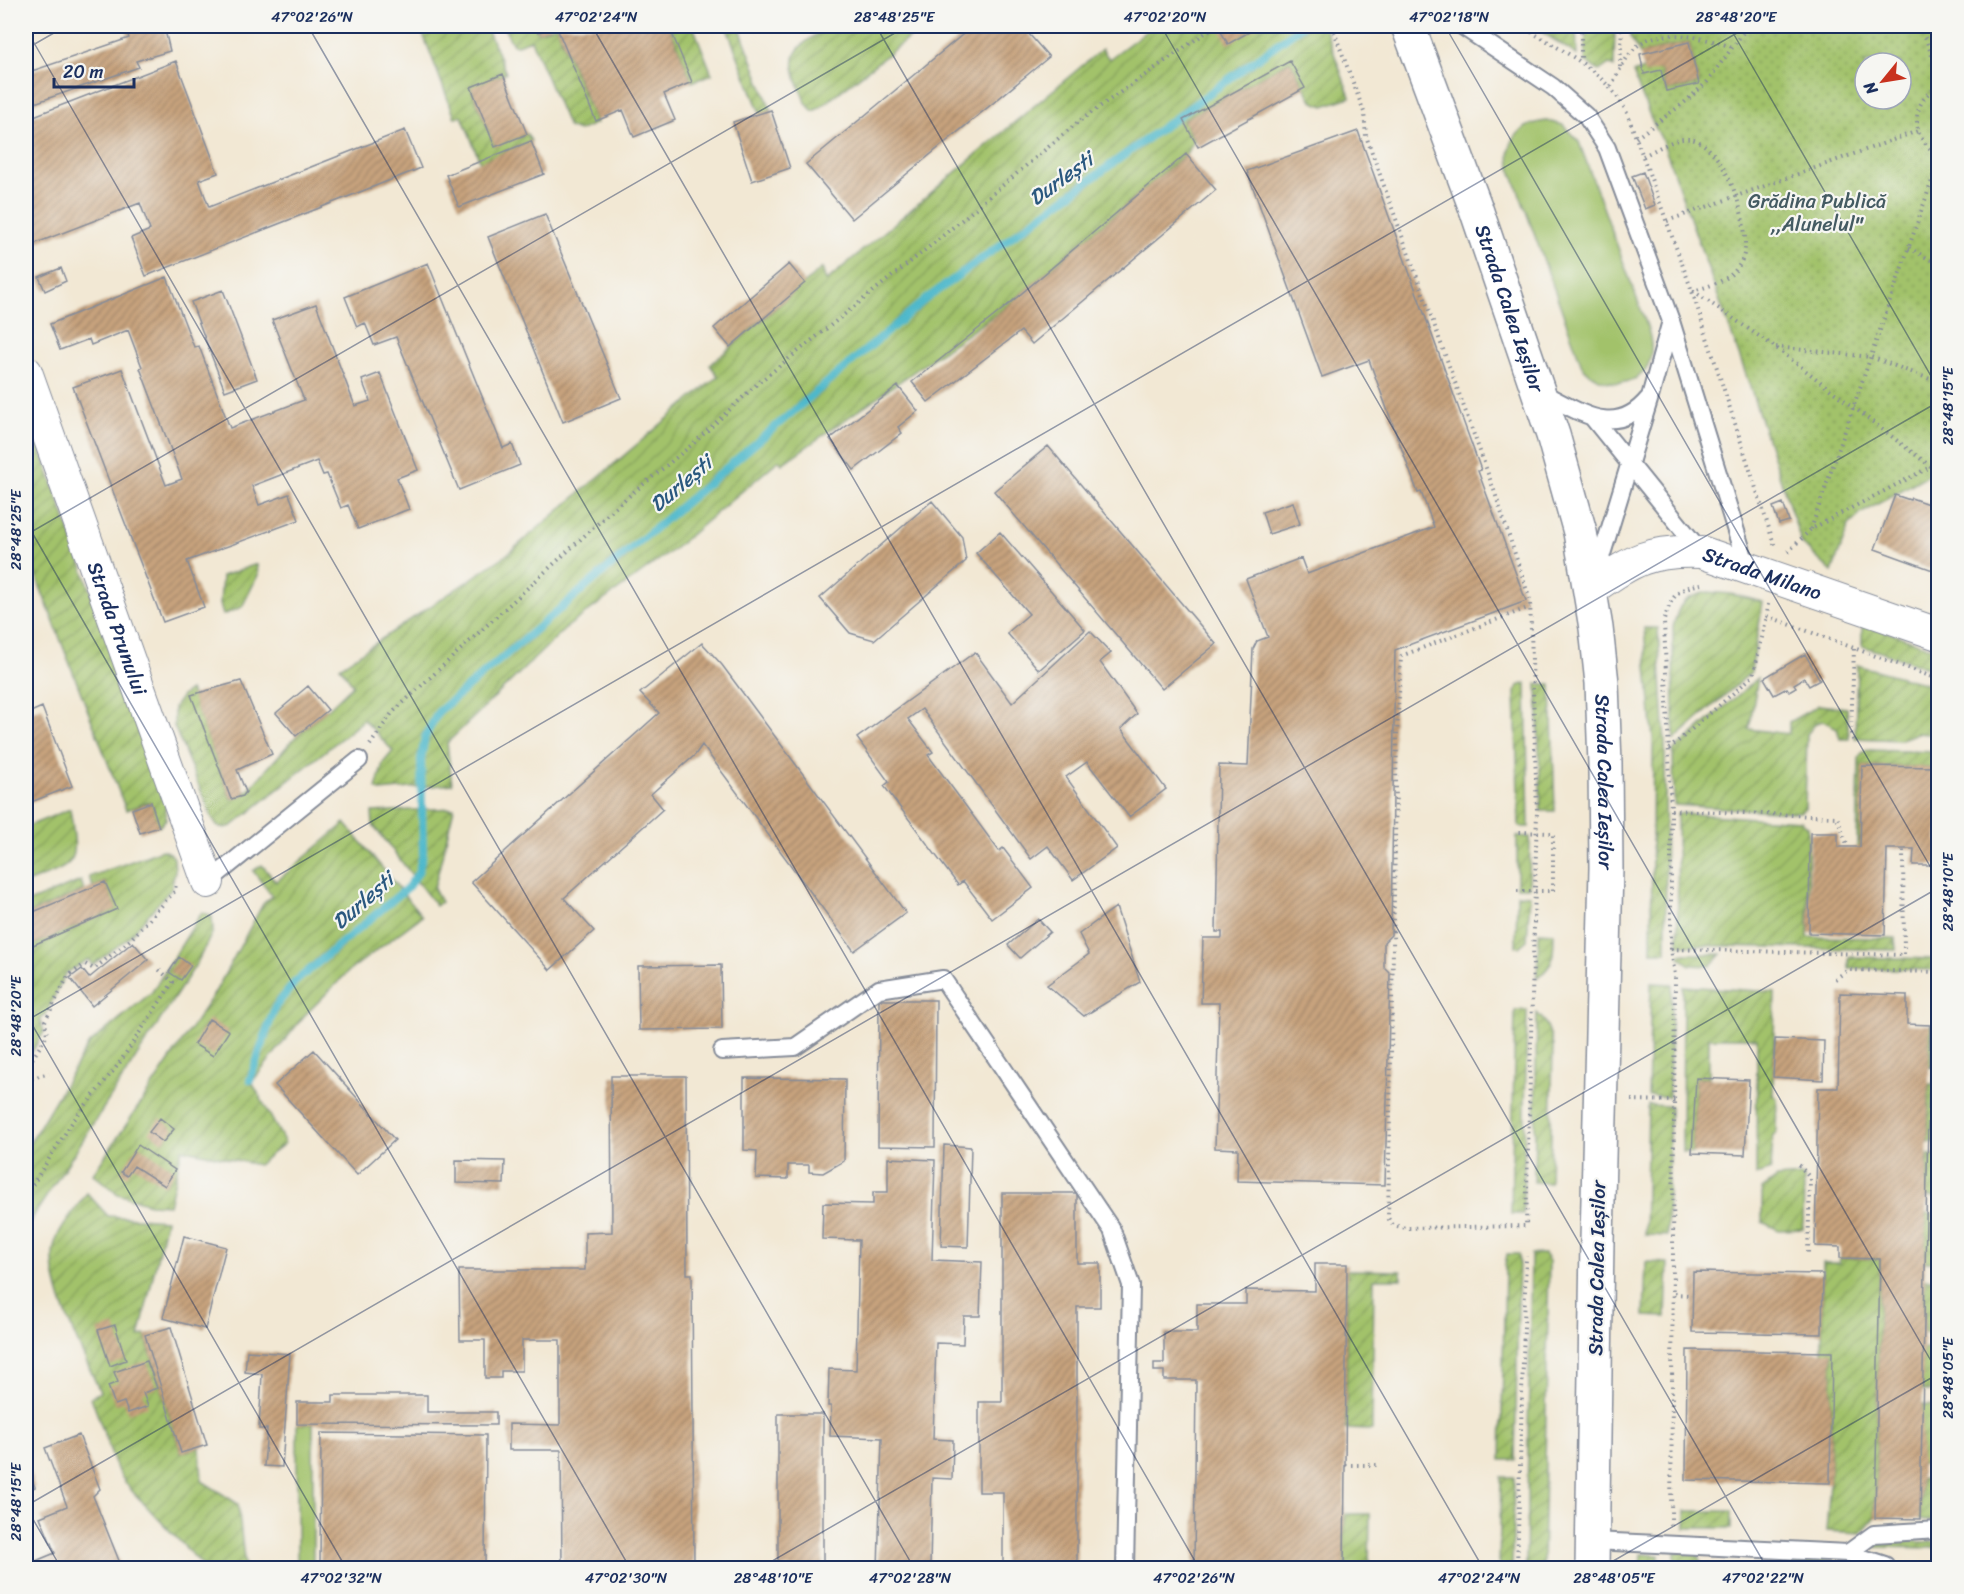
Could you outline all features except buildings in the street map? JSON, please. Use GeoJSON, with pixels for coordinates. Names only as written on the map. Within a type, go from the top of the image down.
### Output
{"type":"FeatureCollection","features":[{"type":"Feature","properties":{"kind":"main road","name":"Strada Calea Ieșilor"},"geometry":{"type":"LineString","coordinates":[[1408,26],[1476,209],[1539,391],[1565,477],[1591,589],[1602,683],[1606,868],[1592,1555]]}},
{"type":"Feature","properties":{"kind":"street","name":"Strada Prunului"},"geometry":{"type":"LineString","coordinates":[[26,372],[208,882]]}},
{"type":"Feature","properties":{"kind":"street","name":"Strada Milano"},"geometry":{"type":"LineString","coordinates":[[1591,589],[1642,557],[1677,551],[1701,552],[1938,634]]}},
{"type":"Feature","properties":{"kind":"lane"},"geometry":{"type":"LineString","coordinates":[[1462,26],[1553,87],[1586,116],[1607,148],[1671,321],[1747,567]]}},
{"type":"Feature","properties":{"kind":"lane"},"geometry":{"type":"LineString","coordinates":[[1591,589],[1671,321]]}},
{"type":"Feature","properties":{"kind":"lane"},"geometry":{"type":"LineString","coordinates":[[1539,391],[1592,417],[1619,420],[1629,417],[1650,397]]}},
{"type":"Feature","properties":{"kind":"lane"},"geometry":{"type":"LineString","coordinates":[[1592,417],[1701,552]]}},
{"type":"Feature","properties":{"kind":"lane"},"geometry":{"type":"LineString","coordinates":[[208,882],[359,760]]}},
{"type":"Feature","properties":{"kind":"lane"},"geometry":{"type":"LineString","coordinates":[[722,1051],[795,1047],[879,989],[943,979],[1112,1230],[1131,1285],[1125,1569]]}},
{"type":"Feature","properties":{"kind":"lane"},"geometry":{"type":"LineString","coordinates":[[1848,1554],[1874,1534],[1938,1530]]}},
{"type":"Feature","properties":{"kind":"lane"},"geometry":{"type":"LineString","coordinates":[[1592,1555],[1671,1545],[1848,1554],[1885,1565],[1885,1569]]}},
{"type":"Feature","properties":{"kind":"path"},"geometry":{"type":"LineString","coordinates":[[359,760],[392,713],[618,505],[694,442],[757,384],[939,239],[1078,122],[1215,26]]}},
{"type":"Feature","properties":{"kind":"path"},"geometry":{"type":"LineString","coordinates":[[1332,26],[1364,112],[1366,136],[1495,493],[1530,600],[1537,832],[1527,1226],[1406,1228],[1393,1225],[1388,1218],[1397,732],[1401,656],[1530,607]]}},
{"type":"Feature","properties":{"kind":"path"},"geometry":{"type":"LineString","coordinates":[[1521,26],[1581,63],[1611,86],[1627,112],[1692,291],[1769,533],[1778,552]]}},
{"type":"Feature","properties":{"kind":"path"},"geometry":{"type":"LineString","coordinates":[[1581,26],[1581,63]]}},
{"type":"Feature","properties":{"kind":"path"},"geometry":{"type":"LineString","coordinates":[[1620,71],[1622,26]]}},
{"type":"Feature","properties":{"kind":"path"},"geometry":{"type":"LineString","coordinates":[[1636,138],[1684,103],[1707,82],[1748,26]]}},
{"type":"Feature","properties":{"kind":"path"},"geometry":{"type":"LineString","coordinates":[[1921,26],[1938,72]]}},
{"type":"Feature","properties":{"kind":"path"},"geometry":{"type":"LineString","coordinates":[[1611,86],[1635,48],[1647,40],[1668,36],[1690,36],[1732,47]]}},
{"type":"Feature","properties":{"kind":"path"},"geometry":{"type":"LineString","coordinates":[[1938,87],[1926,96],[1917,112],[1918,131],[1923,142],[1938,154]]}},
{"type":"Feature","properties":{"kind":"path"},"geometry":{"type":"LineString","coordinates":[[1667,221],[1918,131]]}},
{"type":"Feature","properties":{"kind":"path"},"geometry":{"type":"LineString","coordinates":[[1643,156],[1680,139],[1700,141],[1717,156],[1735,196],[1744,234],[1743,259],[1731,276],[1717,284],[1692,291]]}},
{"type":"Feature","properties":{"kind":"path"},"geometry":{"type":"LineString","coordinates":[[1811,529],[1938,163]]}},
{"type":"Feature","properties":{"kind":"path"},"geometry":{"type":"LineString","coordinates":[[1909,248],[1938,264]]}},
{"type":"Feature","properties":{"kind":"path"},"geometry":{"type":"LineString","coordinates":[[1692,291],[1775,347],[1938,472]]}},
{"type":"Feature","properties":{"kind":"path"},"geometry":{"type":"LineString","coordinates":[[1775,347],[1871,357],[1938,382]]}},
{"type":"Feature","properties":{"kind":"path"},"geometry":{"type":"LineString","coordinates":[[1782,558],[1811,529],[1938,463]]}},
{"type":"Feature","properties":{"kind":"path"},"geometry":{"type":"LineString","coordinates":[[1671,1545],[1675,975],[1671,949],[1671,810],[1664,620],[1672,598],[1682,589],[1708,584]]}},
{"type":"Feature","properties":{"kind":"path"},"geometry":{"type":"LineString","coordinates":[[1669,750],[1753,676],[1769,598]]}},
{"type":"Feature","properties":{"kind":"path"},"geometry":{"type":"LineString","coordinates":[[1767,616],[1938,679]]}},
{"type":"Feature","properties":{"kind":"path"},"geometry":{"type":"LineString","coordinates":[[1854,649],[1851,733],[1854,743]]}},
{"type":"Feature","properties":{"kind":"path"},"geometry":{"type":"LineString","coordinates":[[1671,810],[1837,817],[1848,847]]}},
{"type":"Feature","properties":{"kind":"path"},"geometry":{"type":"LineString","coordinates":[[1518,832],[1553,833],[1552,891],[1518,891]]}},
{"type":"Feature","properties":{"kind":"path"},"geometry":{"type":"LineString","coordinates":[[1671,949],[1904,955],[1903,849]]}},
{"type":"Feature","properties":{"kind":"path"},"geometry":{"type":"LineString","coordinates":[[26,1069],[47,1035],[45,1021],[68,976],[85,964],[94,969],[130,940],[175,891],[178,875]]}},
{"type":"Feature","properties":{"kind":"path"},"geometry":{"type":"LineString","coordinates":[[26,1195],[73,1121],[118,1065],[173,982],[156,967]]}},
{"type":"Feature","properties":{"kind":"path"},"geometry":{"type":"LineString","coordinates":[[1834,979],[1848,970],[1938,972]]}},
{"type":"Feature","properties":{"kind":"path"},"geometry":{"type":"LineString","coordinates":[[26,1080],[49,1073]]}},
{"type":"Feature","properties":{"kind":"path"},"geometry":{"type":"LineString","coordinates":[[1600,1099],[1675,1101]]}},
{"type":"Feature","properties":{"kind":"path"},"geometry":{"type":"LineString","coordinates":[[1799,1165],[1810,1178],[1808,1255]]}},
{"type":"Feature","properties":{"kind":"path"},"geometry":{"type":"LineString","coordinates":[[1517,1569],[1526,1256]]}},
{"type":"Feature","properties":{"kind":"path"},"geometry":{"type":"LineString","coordinates":[[1674,1294],[1693,1295]]}},
{"type":"Feature","properties":{"kind":"path"},"geometry":{"type":"LineString","coordinates":[[1345,1465],[1377,1465]]}},
{"type":"Feature","properties":{"kind":"green space"},"geometry":{"type":"Polygon","coordinates":[[[420,26],[486,26],[506,73],[471,88],[495,146],[527,134],[531,141],[480,162],[462,116],[455,118],[420,26]]]}},
{"type":"Feature","properties":{"kind":"green space"},"geometry":{"type":"Polygon","coordinates":[[[503,26],[535,26],[538,32],[556,26],[596,123],[579,131],[568,127],[531,40],[513,45],[503,26]]]}},
{"type":"Feature","properties":{"kind":"green space"},"geometry":{"type":"Polygon","coordinates":[[[669,26],[693,26],[712,74],[692,82],[669,26]]]}},
{"type":"Feature","properties":{"kind":"green space"},"geometry":{"type":"Polygon","coordinates":[[[726,26],[739,26],[771,110],[760,113],[726,26]]]}},
{"type":"Feature","properties":{"kind":"green space"},"geometry":{"type":"Polygon","coordinates":[[[828,26],[924,26],[813,111],[806,103],[799,86],[793,64],[794,56],[803,44],[828,26]]]}},
{"type":"Feature","properties":{"kind":"green space"},"geometry":{"type":"Polygon","coordinates":[[[1153,26],[1324,26],[1350,97],[1324,106],[1313,102],[1290,61],[1183,120],[1194,141],[1186,154],[1003,309],[782,464],[779,460],[674,549],[567,627],[447,743],[452,784],[380,791],[376,788],[383,763],[393,751],[364,720],[232,826],[224,828],[217,826],[174,726],[174,707],[182,696],[190,690],[231,799],[243,796],[296,736],[353,685],[340,667],[505,556],[718,376],[710,365],[822,268],[826,281],[1102,49],[1109,59],[1153,26]]]}},
{"type":"Feature","properties":{"kind":"green space"},"geometry":{"type":"Polygon","coordinates":[[[1533,26],[1576,26],[1577,55],[1533,26]]]}},
{"type":"Feature","properties":{"kind":"green space"},"geometry":{"type":"Polygon","coordinates":[[[1586,26],[1615,26],[1614,67],[1609,64],[1599,71],[1585,61],[1586,26]]]}},
{"type":"Feature","properties":{"kind":"green space","name":"Grădina Publică ,,Alunelul\""},"geometry":{"type":"Polygon","coordinates":[[[1630,26],[1938,26],[1938,479],[1931,473],[1862,513],[1849,525],[1832,572],[1802,544],[1744,369],[1662,140],[1633,73],[1643,69],[1661,70],[1666,91],[1699,84],[1689,42],[1640,54],[1630,37],[1630,26]]]}},
{"type":"Feature","properties":{"kind":"green space"},"geometry":{"type":"Polygon","coordinates":[[[1547,121],[1563,125],[1579,142],[1647,326],[1651,347],[1648,366],[1633,380],[1612,382],[1601,380],[1582,366],[1511,170],[1510,151],[1516,136],[1528,126],[1547,121]]]}},
{"type":"Feature","properties":{"kind":"green space"},"geometry":{"type":"Polygon","coordinates":[[[26,409],[165,799],[166,819],[159,827],[150,802],[126,810],[26,550],[26,409]]]}},
{"type":"Feature","properties":{"kind":"green space"},"geometry":{"type":"Polygon","coordinates":[[[257,564],[258,575],[242,607],[223,615],[220,604],[222,576],[257,564]]]}},
{"type":"Feature","properties":{"kind":"green space"},"geometry":{"type":"Polygon","coordinates":[[[1708,592],[1731,594],[1763,602],[1751,672],[1674,740],[1673,627],[1677,612],[1683,602],[1693,596],[1708,592]]]}},
{"type":"Feature","properties":{"kind":"green space"},"geometry":{"type":"Polygon","coordinates":[[[1862,623],[1938,650],[1938,671],[1862,646],[1862,623]]]}},
{"type":"Feature","properties":{"kind":"green space"},"geometry":{"type":"Polygon","coordinates":[[[1644,628],[1658,628],[1665,743],[1666,952],[1651,952],[1653,740],[1644,628]]]}},
{"type":"Feature","properties":{"kind":"green space"},"geometry":{"type":"Polygon","coordinates":[[[1857,665],[1938,687],[1938,735],[1917,733],[1900,740],[1855,738],[1857,665]]]}},
{"type":"Feature","properties":{"kind":"green space"},"geometry":{"type":"Polygon","coordinates":[[[1758,678],[1749,729],[1789,734],[1789,722],[1819,705],[1847,708],[1849,739],[1840,739],[1837,728],[1823,721],[1816,723],[1807,734],[1805,808],[1800,812],[1791,812],[1674,805],[1673,751],[1758,678]]]}},
{"type":"Feature","properties":{"kind":"green space"},"geometry":{"type":"Polygon","coordinates":[[[1526,683],[1529,827],[1519,827],[1515,692],[1518,686],[1526,683]]]}},
{"type":"Feature","properties":{"kind":"green space"},"geometry":{"type":"Polygon","coordinates":[[[1537,684],[1551,684],[1555,811],[1541,811],[1537,684]]]}},
{"type":"Feature","properties":{"kind":"green space"},"geometry":{"type":"Polygon","coordinates":[[[1867,750],[1938,752],[1938,767],[1862,766],[1860,847],[1857,847],[1859,759],[1861,754],[1867,750]]]}},
{"type":"Feature","properties":{"kind":"green space"},"geometry":{"type":"Polygon","coordinates":[[[454,808],[434,889],[441,902],[436,906],[373,825],[372,812],[454,808]]]}},
{"type":"Feature","properties":{"kind":"green space"},"geometry":{"type":"Polygon","coordinates":[[[70,809],[74,842],[71,860],[66,866],[26,883],[26,827],[70,809]]]}},
{"type":"Feature","properties":{"kind":"green space"},"geometry":{"type":"Polygon","coordinates":[[[1677,813],[1801,821],[1808,827],[1808,937],[1895,938],[1896,950],[1678,945],[1677,813]]]}},
{"type":"Feature","properties":{"kind":"green space"},"geometry":{"type":"Polygon","coordinates":[[[345,823],[422,916],[349,971],[304,1016],[252,1082],[285,1143],[258,1165],[182,1149],[169,1205],[149,1204],[118,1194],[93,1174],[214,994],[263,904],[272,896],[253,871],[262,865],[276,882],[345,823]]]}},
{"type":"Feature","properties":{"kind":"green space"},"geometry":{"type":"Polygon","coordinates":[[[1517,836],[1530,837],[1529,887],[1517,887],[1517,836]]]}},
{"type":"Feature","properties":{"kind":"green space"},"geometry":{"type":"Polygon","coordinates":[[[162,850],[170,853],[174,858],[175,871],[171,889],[127,939],[92,965],[88,959],[65,974],[46,1014],[40,1020],[44,1032],[26,1062],[26,1035],[34,948],[26,951],[26,948],[116,909],[105,882],[93,887],[89,877],[162,850]]]}},
{"type":"Feature","properties":{"kind":"green space"},"geometry":{"type":"Polygon","coordinates":[[[81,881],[84,890],[26,915],[26,903],[81,881]]]}},
{"type":"Feature","properties":{"kind":"green space"},"geometry":{"type":"Polygon","coordinates":[[[1517,894],[1530,895],[1527,940],[1519,947],[1516,946],[1517,894]]]}},
{"type":"Feature","properties":{"kind":"green space"},"geometry":{"type":"Polygon","coordinates":[[[202,912],[212,916],[213,931],[197,963],[26,1228],[26,1149],[88,1045],[152,992],[202,912]]]}},
{"type":"Feature","properties":{"kind":"green space"},"geometry":{"type":"Polygon","coordinates":[[[1539,932],[1554,933],[1554,947],[1548,968],[1537,978],[1539,932]]]}},
{"type":"Feature","properties":{"kind":"green space"},"geometry":{"type":"Polygon","coordinates":[[[1680,954],[1721,954],[1710,966],[1690,965],[1679,957],[1680,954]]]}},
{"type":"Feature","properties":{"kind":"green space"},"geometry":{"type":"Polygon","coordinates":[[[1849,957],[1938,959],[1938,970],[1849,968],[1849,957]]]}},
{"type":"Feature","properties":{"kind":"green space"},"geometry":{"type":"Polygon","coordinates":[[[1651,983],[1672,984],[1669,1097],[1648,1096],[1651,983]]]}},
{"type":"Feature","properties":{"kind":"green space"},"geometry":{"type":"Polygon","coordinates":[[[1683,986],[1775,992],[1773,1095],[1777,1098],[1776,1133],[1773,1135],[1771,1170],[1756,1175],[1757,1038],[1709,1038],[1709,1078],[1696,1078],[1692,1153],[1682,1152],[1683,986]]]}},
{"type":"Feature","properties":{"kind":"green space"},"geometry":{"type":"Polygon","coordinates":[[[1515,1010],[1527,1010],[1523,1214],[1511,1214],[1515,1010]]]}},
{"type":"Feature","properties":{"kind":"green space"},"geometry":{"type":"Polygon","coordinates":[[[1537,1013],[1548,1028],[1553,1046],[1550,1183],[1534,1182],[1537,1013]]]}},
{"type":"Feature","properties":{"kind":"green space"},"geometry":{"type":"Polygon","coordinates":[[[1930,1025],[1938,1025],[1938,1067],[1929,1067],[1930,1025]]]}},
{"type":"Feature","properties":{"kind":"green space"},"geometry":{"type":"Polygon","coordinates":[[[1929,1084],[1938,1084],[1938,1142],[1928,1142],[1929,1084]]]}},
{"type":"Feature","properties":{"kind":"green space"},"geometry":{"type":"Polygon","coordinates":[[[1648,1105],[1670,1106],[1667,1236],[1645,1235],[1648,1105]]]}},
{"type":"Feature","properties":{"kind":"green space"},"geometry":{"type":"Polygon","coordinates":[[[1928,1155],[1938,1155],[1938,1198],[1926,1197],[1928,1155]]]}},
{"type":"Feature","properties":{"kind":"green space"},"geometry":{"type":"Polygon","coordinates":[[[1801,1176],[1804,1178],[1803,1229],[1779,1230],[1762,1222],[1762,1189],[1777,1178],[1801,1176]]]}},
{"type":"Feature","properties":{"kind":"green space"},"geometry":{"type":"Polygon","coordinates":[[[87,1193],[108,1216],[166,1220],[139,1337],[145,1335],[181,1453],[200,1447],[202,1481],[238,1504],[245,1568],[205,1568],[131,1490],[118,1472],[91,1397],[100,1392],[67,1316],[54,1274],[53,1256],[56,1240],[87,1193]]]}},
{"type":"Feature","properties":{"kind":"green space"},"geometry":{"type":"Polygon","coordinates":[[[1926,1213],[1938,1214],[1938,1262],[1925,1262],[1926,1213]]]}},
{"type":"Feature","properties":{"kind":"green space"},"geometry":{"type":"Polygon","coordinates":[[[1507,1254],[1519,1254],[1515,1460],[1501,1460],[1507,1254]]]}},
{"type":"Feature","properties":{"kind":"green space"},"geometry":{"type":"Polygon","coordinates":[[[1531,1254],[1544,1254],[1549,1261],[1543,1568],[1526,1568],[1531,1254]]]}},
{"type":"Feature","properties":{"kind":"green space"},"geometry":{"type":"Polygon","coordinates":[[[1840,1258],[1880,1259],[1875,1518],[1862,1533],[1826,1531],[1830,1483],[1832,1353],[1822,1353],[1823,1263],[1839,1263],[1840,1258]]]}},
{"type":"Feature","properties":{"kind":"green space"},"geometry":{"type":"Polygon","coordinates":[[[1646,1262],[1668,1263],[1666,1317],[1644,1316],[1646,1262]]]}},
{"type":"Feature","properties":{"kind":"green space"},"geometry":{"type":"Polygon","coordinates":[[[1347,1270],[1401,1271],[1401,1279],[1374,1279],[1372,1430],[1346,1429],[1347,1270]]]}},
{"type":"Feature","properties":{"kind":"green space"},"geometry":{"type":"Polygon","coordinates":[[[1925,1279],[1938,1279],[1938,1334],[1924,1333],[1925,1279]]]}},
{"type":"Feature","properties":{"kind":"green space"},"geometry":{"type":"Polygon","coordinates":[[[1923,1349],[1938,1349],[1938,1391],[1922,1391],[1923,1349]]]}},
{"type":"Feature","properties":{"kind":"green space"},"geometry":{"type":"Polygon","coordinates":[[[1922,1405],[1938,1406],[1938,1465],[1920,1464],[1922,1405]]]}},
{"type":"Feature","properties":{"kind":"green space"},"geometry":{"type":"Polygon","coordinates":[[[297,1424],[313,1424],[313,1568],[297,1568],[297,1424]]]}},
{"type":"Feature","properties":{"kind":"green space"},"geometry":{"type":"Polygon","coordinates":[[[1501,1477],[1514,1477],[1512,1568],[1499,1568],[1501,1477]]]}},
{"type":"Feature","properties":{"kind":"green space"},"geometry":{"type":"Polygon","coordinates":[[[1921,1479],[1938,1479],[1938,1518],[1935,1521],[1920,1519],[1921,1479]]]}},
{"type":"Feature","properties":{"kind":"green space"},"geometry":{"type":"Polygon","coordinates":[[[1686,1511],[1732,1511],[1732,1528],[1686,1528],[1686,1511]]]}},
{"type":"Feature","properties":{"kind":"green space"},"geometry":{"type":"Polygon","coordinates":[[[1345,1514],[1370,1514],[1369,1568],[1344,1568],[1345,1514]]]}},
{"type":"Feature","properties":{"kind":"green space"},"geometry":{"type":"Polygon","coordinates":[[[1876,1541],[1938,1542],[1938,1548],[1876,1547],[1876,1541]]]}},
{"type":"Feature","properties":{"kind":"green space"},"geometry":{"type":"Polygon","coordinates":[[[1697,1551],[1704,1568],[1675,1568],[1675,1552],[1697,1551]]]}},
{"type":"Feature","properties":{"kind":"green space"},"geometry":{"type":"Polygon","coordinates":[[[1641,1554],[1659,1555],[1658,1568],[1640,1568],[1641,1554]]]}},
{"type":"Feature","properties":{"kind":"green space"},"geometry":{"type":"Polygon","coordinates":[[[1789,1559],[1856,1562],[1868,1568],[1793,1568],[1789,1559]]]}},
{"type":"Feature","properties":{"kind":"waterway","name":"Durlești"},"geometry":{"type":"LineString","coordinates":[[250,1080],[275,1007],[295,982],[407,888],[418,873],[423,854],[421,759],[425,737],[438,712],[926,299],[1302,26]]}}]}
